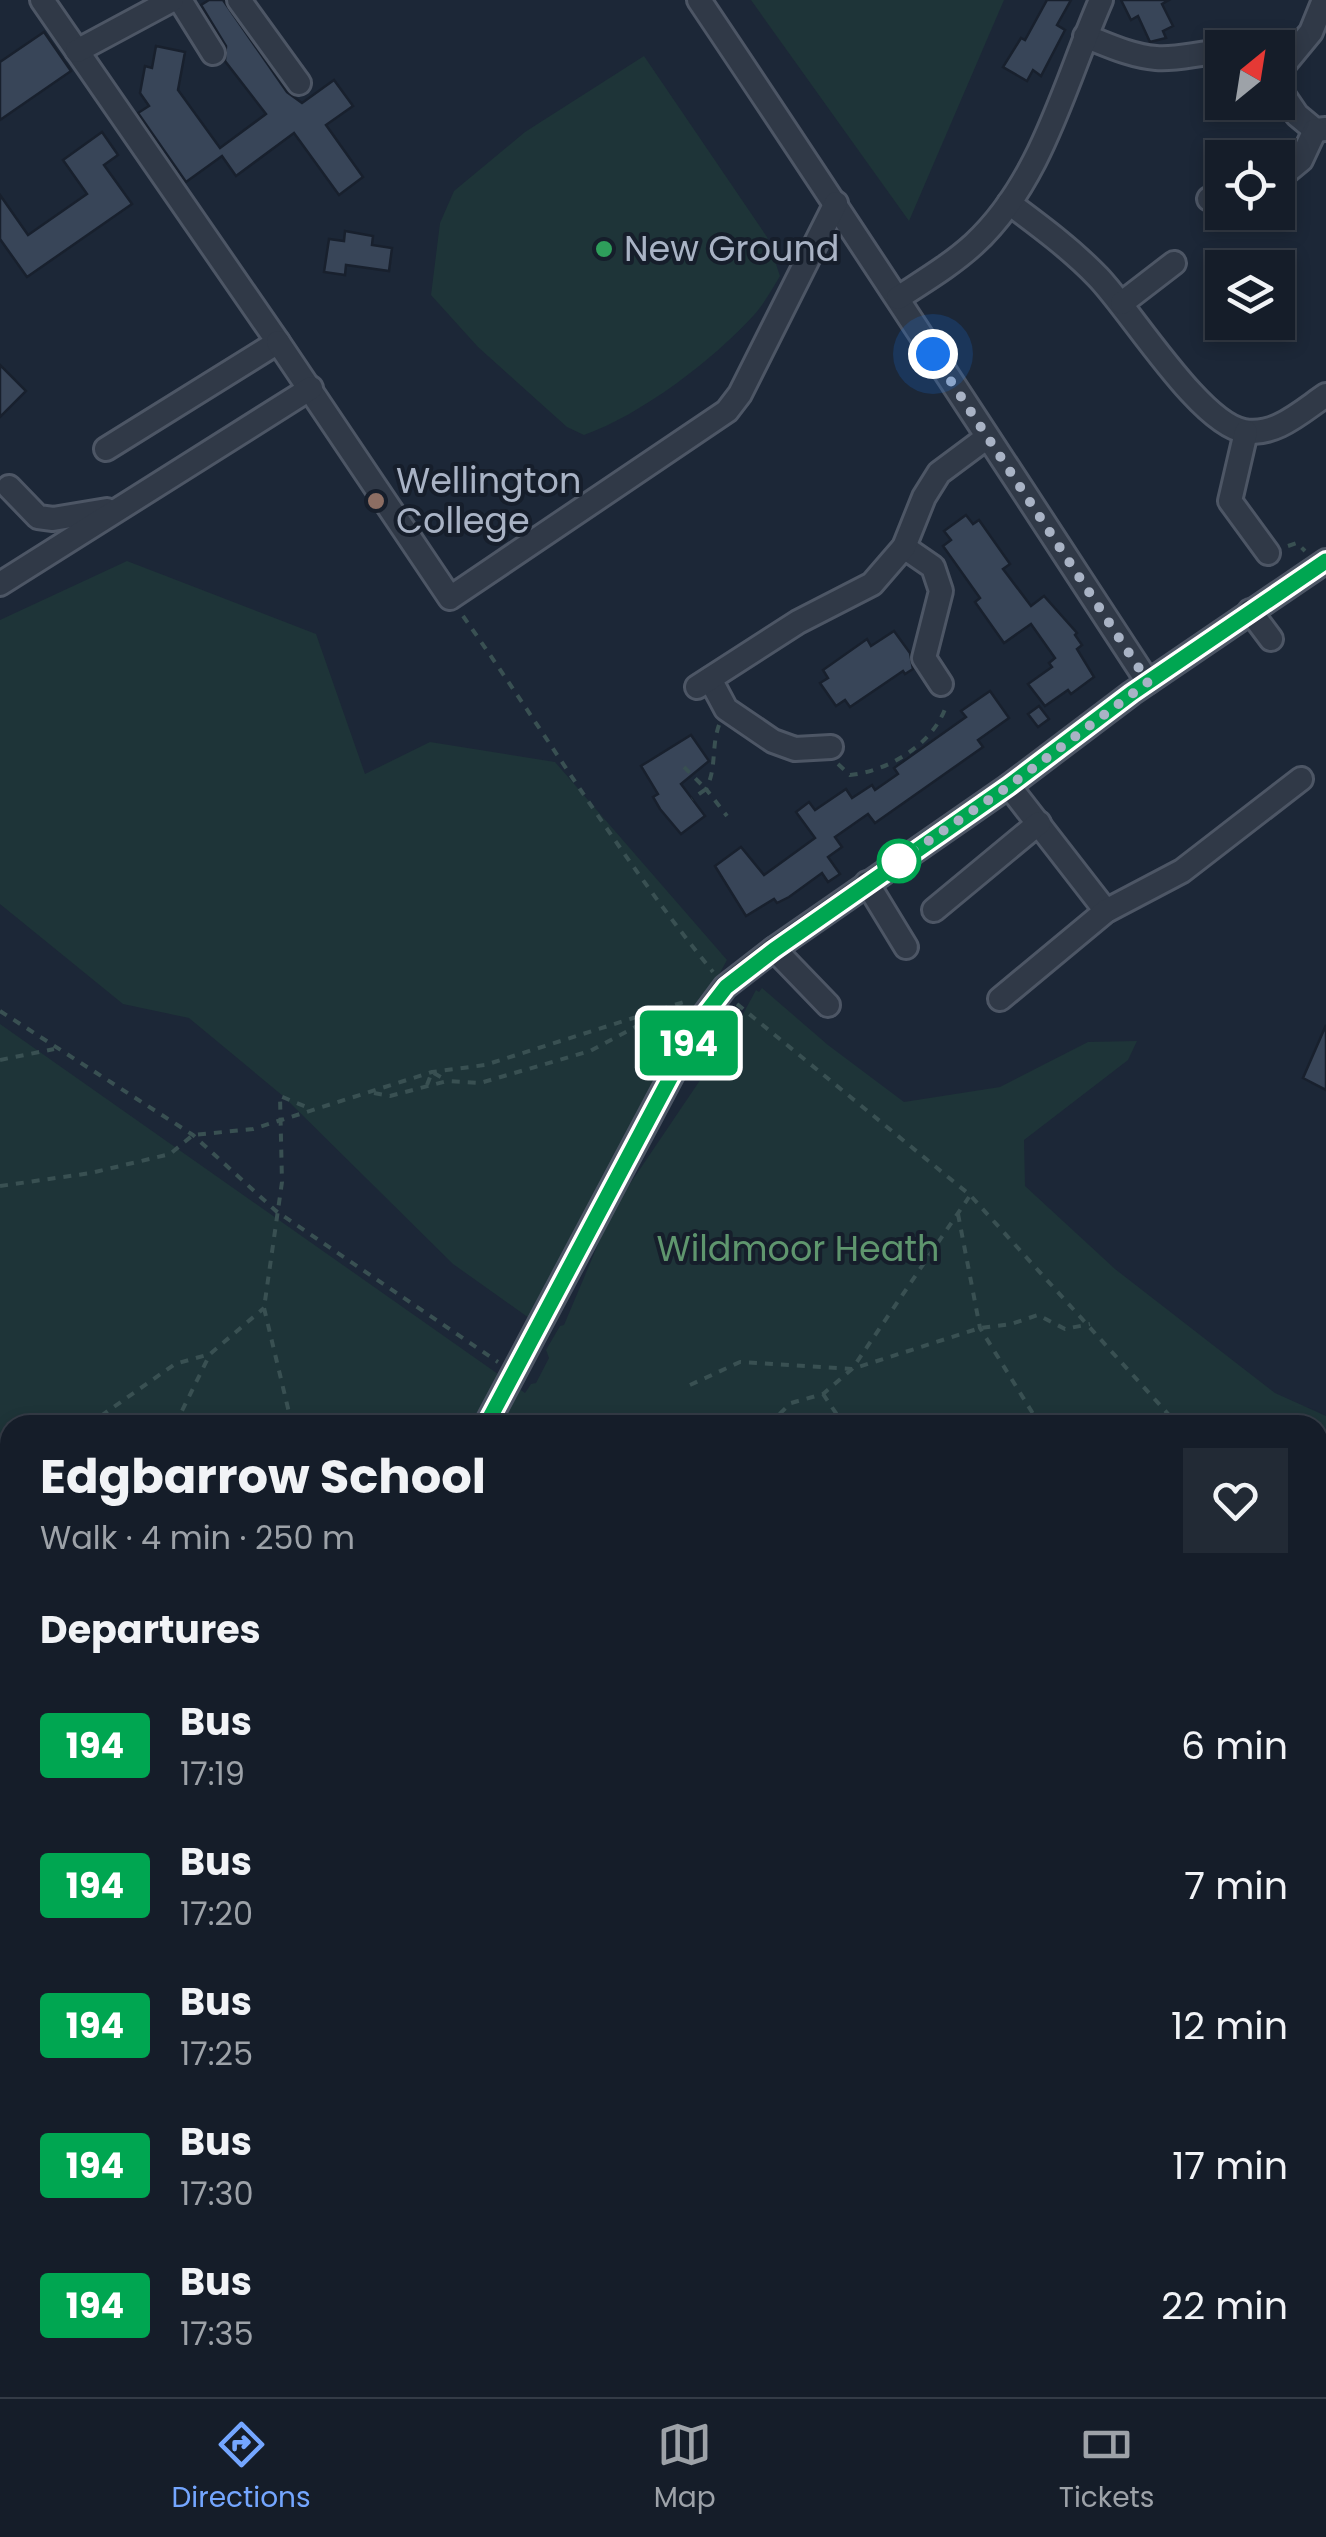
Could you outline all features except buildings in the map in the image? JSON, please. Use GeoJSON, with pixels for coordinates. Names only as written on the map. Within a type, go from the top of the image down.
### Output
{"type":"FeatureCollection","features":[{"type":"Feature","properties":{"kind":"street"},"geometry":{"type":"LineString","coordinates":[[42,0],[450,598],[727,411],[740,394],[836,204]]}},
{"type":"Feature","properties":{"kind":"street"},"geometry":{"type":"LineString","coordinates":[[77,51],[172,0]]}},
{"type":"Feature","properties":{"kind":"street"},"geometry":{"type":"LineString","coordinates":[[180,0],[213,53]]}},
{"type":"Feature","properties":{"kind":"street"},"geometry":{"type":"LineString","coordinates":[[239,0],[299,83]]}},
{"type":"Feature","properties":{"kind":"street"},"geometry":{"type":"LineString","coordinates":[[699,0],[1148,682]]}},
{"type":"Feature","properties":{"kind":"street"},"geometry":{"type":"LineString","coordinates":[[898,298],[974,244],[1009,203],[1045,136],[1100,0]]}},
{"type":"Feature","properties":{"kind":"street"},"geometry":{"type":"LineString","coordinates":[[1295,51],[1311,32],[1324,0]]}},
{"type":"Feature","properties":{"kind":"street"},"geometry":{"type":"LineString","coordinates":[[1085,36],[1132,54],[1160,59],[1205,52]]}},
{"type":"Feature","properties":{"kind":"street"},"geometry":{"type":"LineString","coordinates":[[1295,112],[1321,130],[1295,165]]}},
{"type":"Feature","properties":{"kind":"street"},"geometry":{"type":"LineString","coordinates":[[1009,203],[1051,234],[1122,303],[1146,338],[1201,402],[1230,427],[1246,432],[1280,426],[1326,395]]}},
{"type":"Feature","properties":{"kind":"street"},"geometry":{"type":"LineString","coordinates":[[1122,303],[1174,263]]}},
{"type":"Feature","properties":{"kind":"street"},"geometry":{"type":"LineString","coordinates":[[106,450],[278,342]]}},
{"type":"Feature","properties":{"kind":"street"},"geometry":{"type":"LineString","coordinates":[[0,584],[310,388]]}},
{"type":"Feature","properties":{"kind":"street"},"geometry":{"type":"LineString","coordinates":[[1246,432],[1230,501],[1268,553]]}},
{"type":"Feature","properties":{"kind":"street"},"geometry":{"type":"LineString","coordinates":[[825,748],[795,749],[773,741],[728,710],[704,683],[798,622],[872,584],[904,547],[924,497],[939,473],[986,438]]}},
{"type":"Feature","properties":{"kind":"street"},"geometry":{"type":"LineString","coordinates":[[8,487],[38,517],[117,508]]}},
{"type":"Feature","properties":{"kind":"street"},"geometry":{"type":"LineString","coordinates":[[904,547],[933,568],[941,591],[924,658],[941,684]]}},
{"type":"Feature","properties":{"kind":"street"},"geometry":{"type":"LineString","coordinates":[[493,1415],[525,1366],[712,1001],[729,994],[774,950],[867,883],[1009,786],[1148,682],[1326,561]]}},
{"type":"Feature","properties":{"kind":"street"},"geometry":{"type":"LineString","coordinates":[[1250,611],[1271,639]]}},
{"type":"Feature","properties":{"kind":"street"},"geometry":{"type":"LineString","coordinates":[[1000,999],[1106,910],[1182,871],[1301,778]]}},
{"type":"Feature","properties":{"kind":"street"},"geometry":{"type":"LineString","coordinates":[[1009,786],[1106,910]]}},
{"type":"Feature","properties":{"kind":"street"},"geometry":{"type":"LineString","coordinates":[[934,910],[1038,823]]}},
{"type":"Feature","properties":{"kind":"street"},"geometry":{"type":"LineString","coordinates":[[867,883],[906,947]]}},
{"type":"Feature","properties":{"kind":"street"},"geometry":{"type":"LineString","coordinates":[[774,950],[828,1005]]}},
{"type":"Feature","properties":{"kind":"path"},"geometry":{"type":"LineString","coordinates":[[450,598],[513,686],[599,822],[729,994],[970,1195],[1169,1415]]}},
{"type":"Feature","properties":{"kind":"path"},"geometry":{"type":"LineString","coordinates":[[825,748],[850,776],[870,773],[926,740],[942,721],[949,697],[941,684]]}},
{"type":"Feature","properties":{"kind":"path"},"geometry":{"type":"LineString","coordinates":[[692,799],[706,789],[712,777],[714,740],[728,710]]}},
{"type":"Feature","properties":{"kind":"path"},"geometry":{"type":"LineString","coordinates":[[684,767],[727,816]]}},
{"type":"Feature","properties":{"kind":"path"},"geometry":{"type":"LineString","coordinates":[[0,1186],[91,1174],[170,1154],[192,1135],[253,1129],[432,1072],[485,1065],[690,1000]]}},
{"type":"Feature","properties":{"kind":"path"},"geometry":{"type":"LineString","coordinates":[[369,1092],[390,1096],[447,1081],[488,1080],[590,1051],[677,1004]]}},
{"type":"Feature","properties":{"kind":"path"},"geometry":{"type":"LineString","coordinates":[[0,1011],[192,1135],[276,1210],[525,1366]]}},
{"type":"Feature","properties":{"kind":"path"},"geometry":{"type":"LineString","coordinates":[[0,1060],[56,1048]]}},
{"type":"Feature","properties":{"kind":"path"},"geometry":{"type":"LineString","coordinates":[[498,1061],[510,1073]]}},
{"type":"Feature","properties":{"kind":"path"},"geometry":{"type":"LineString","coordinates":[[485,1065],[488,1080]]}},
{"type":"Feature","properties":{"kind":"path"},"geometry":{"type":"LineString","coordinates":[[432,1072],[447,1081]]}},
{"type":"Feature","properties":{"kind":"path"},"geometry":{"type":"LineString","coordinates":[[427,1085],[432,1072]]}},
{"type":"Feature","properties":{"kind":"path"},"geometry":{"type":"LineString","coordinates":[[290,1415],[264,1308],[282,1182],[280,1096],[311,1109]]}},
{"type":"Feature","properties":{"kind":"path"},"geometry":{"type":"LineString","coordinates":[[778,1415],[791,1403],[823,1394],[852,1368],[970,1195]]}},
{"type":"Feature","properties":{"kind":"path"},"geometry":{"type":"LineString","coordinates":[[958,1212],[980,1328],[1034,1415]]}},
{"type":"Feature","properties":{"kind":"path"},"geometry":{"type":"LineString","coordinates":[[180,1415],[210,1354],[264,1308]]}},
{"type":"Feature","properties":{"kind":"path"},"geometry":{"type":"LineString","coordinates":[[690,1385],[740,1362],[852,1368],[980,1328],[1038,1315],[1065,1328],[1090,1324]]}},
{"type":"Feature","properties":{"kind":"path"},"geometry":{"type":"LineString","coordinates":[[102,1415],[175,1364],[210,1354]]}},
{"type":"Feature","properties":{"kind":"path"},"geometry":{"type":"LineString","coordinates":[[823,1394],[837,1415]]}},
{"type":"Feature","properties":{"kind":"green space"},"geometry":{"type":"Polygon","coordinates":[[[751,0],[1004,0],[909,221],[751,0]]]}},
{"type":"Feature","properties":{"kind":"green space","name":"New Ground"},"geometry":{"type":"Polygon","coordinates":[[[644,56],[767,237],[780,276],[754,315],[718,350],[652,400],[584,435],[567,427],[478,347],[431,295],[440,223],[454,191],[525,132],[644,56]]]}},
{"type":"Feature","properties":{"kind":"green space"},"geometry":{"type":"Polygon","coordinates":[[[127,561],[316,634],[365,774],[430,742],[555,762],[727,960],[529,1318],[453,1264],[283,1096],[189,1018],[123,1004],[0,904],[0,620],[127,561]]]}},
{"type":"Feature","properties":{"kind":"green space","name":"Wildmoor Heath"},"geometry":{"type":"Polygon","coordinates":[[[762,988],[828,1045],[904,1102],[1000,1087],[1088,1042],[1137,1041],[1128,1060],[1024,1140],[1025,1186],[1115,1269],[1275,1393],[1324,1415],[0,1415],[0,1024],[525,1393],[536,1383],[549,1358],[546,1350],[564,1325],[613,1209],[736,1027],[756,990],[762,988]]]}},
{"type":"Feature","properties":{"kind":"bus line","name":"194"},"geometry":{"type":"LineString","coordinates":[[491,1415],[712,1001],[774,950],[1009,786],[1132,693],[1326,561]]}},
{"type":"Feature","properties":{"kind":"place","name":"New Ground"},"geometry":{"type":"Point","coordinates":[604,249]}},
{"type":"Feature","properties":{"kind":"place","name":"Wellington College"},"geometry":{"type":"Point","coordinates":[376,501]}},
{"type":"Feature","properties":{"kind":"route"},"geometry":{"type":"LineString","coordinates":[[899,861],[1009,786],[1148,682],[933,354]]}}]}
